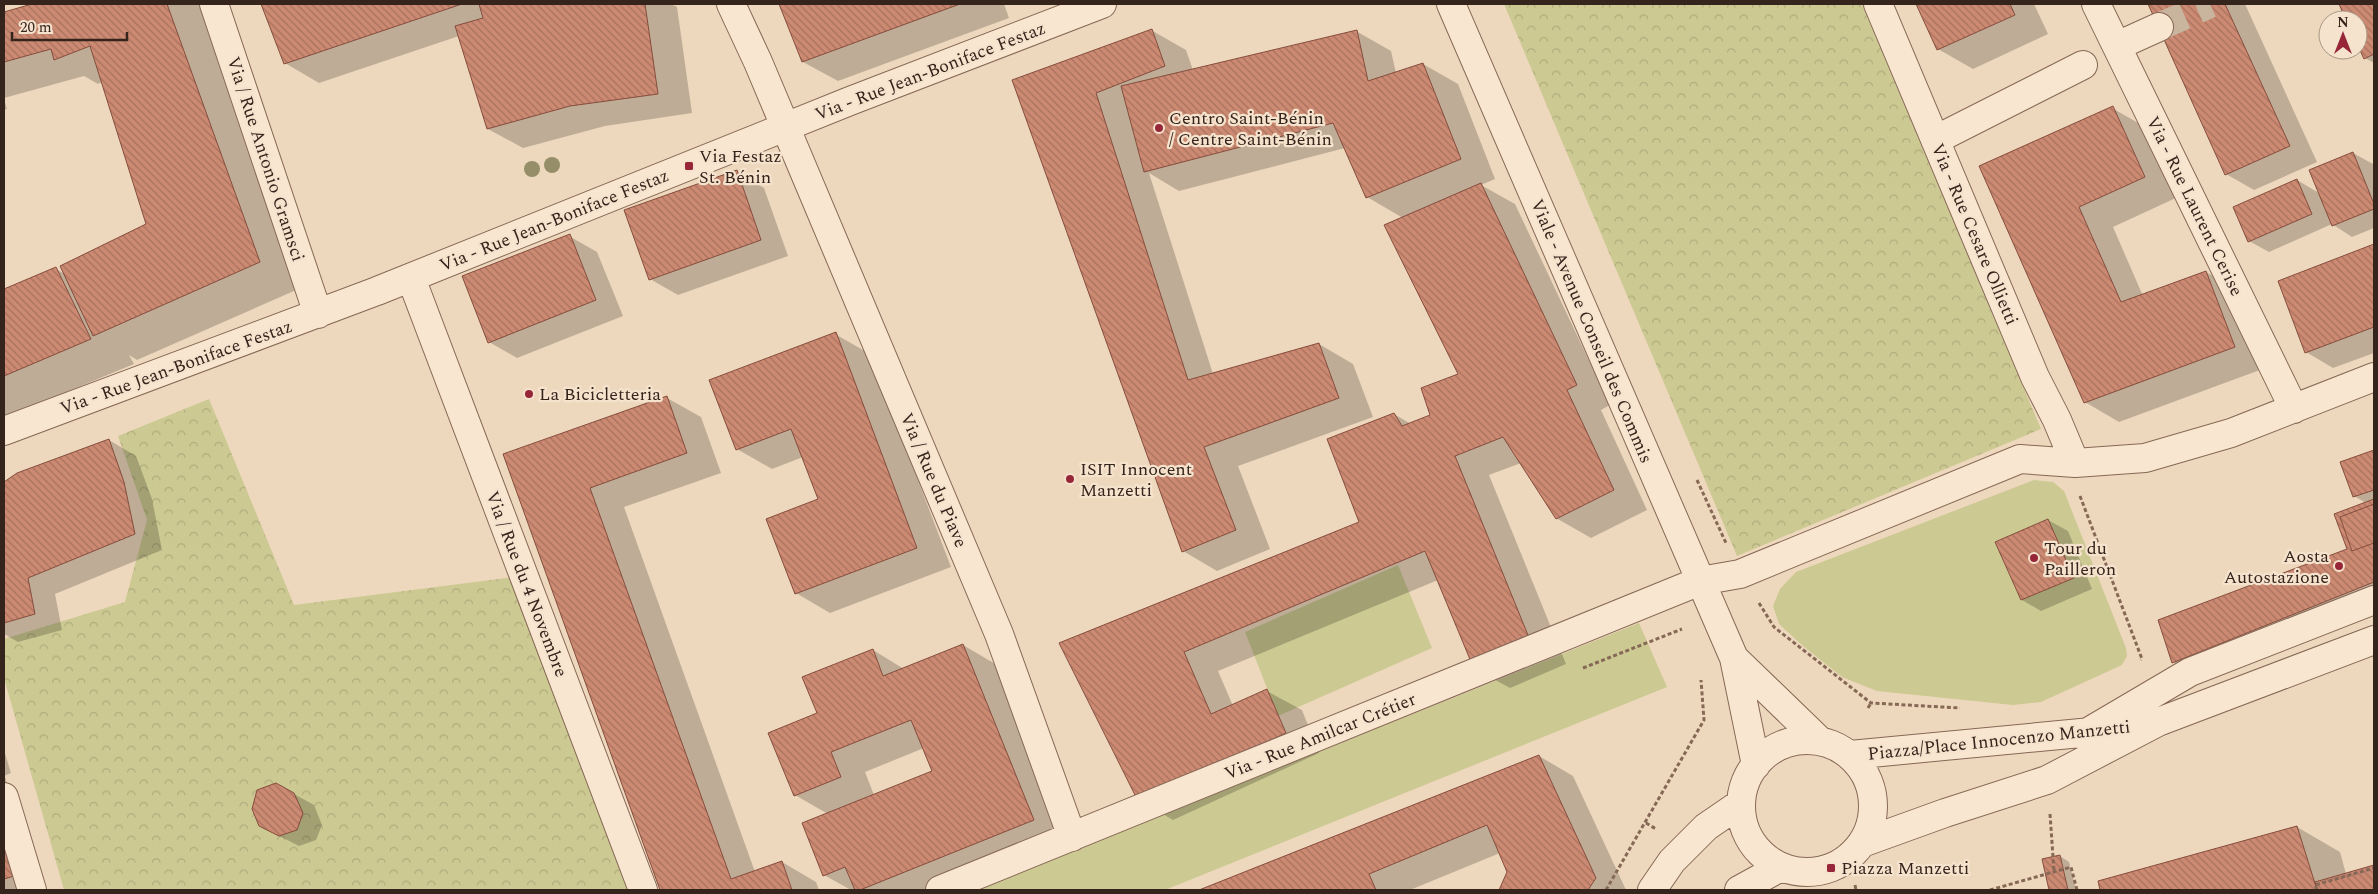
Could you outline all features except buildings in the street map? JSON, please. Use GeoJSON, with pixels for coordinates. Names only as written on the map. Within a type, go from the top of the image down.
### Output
{"type":"FeatureCollection","features":[{"type":"Feature","properties":{"kind":"street","name":"Via / Rue Antonio Gramsci"},"geometry":{"type":"LineString","coordinates":[[214,4],[242,57],[318,314]]}},
{"type":"Feature","properties":{"kind":"street","name":"Via / Rue du Piave"},"geometry":{"type":"LineString","coordinates":[[731,4],[758,62],[784,128],[999,634],[1072,837]]}},
{"type":"Feature","properties":{"kind":"street","name":"Via - Rue Jean-Boniface Festaz"},"geometry":{"type":"LineString","coordinates":[[4,431],[411,278],[784,128],[1102,4]]}},
{"type":"Feature","properties":{"kind":"street","name":"Viale - Avenue Conseil des Commis"},"geometry":{"type":"LineString","coordinates":[[1451,4],[1734,658]]}},
{"type":"Feature","properties":{"kind":"street","name":"Via - Rue Cesare Ollietti"},"geometry":{"type":"LineString","coordinates":[[1878,4],[2074,463]]}},
{"type":"Feature","properties":{"kind":"street","name":"Via - Rue Laurent Cerise"},"geometry":{"type":"LineString","coordinates":[[2096,4],[2294,409]]}},
{"type":"Feature","properties":{"kind":"street"},"geometry":{"type":"LineString","coordinates":[[2116,46],[2159,27]]}},
{"type":"Feature","properties":{"kind":"street"},"geometry":{"type":"LineString","coordinates":[[1935,140],[2083,65]]}},
{"type":"Feature","properties":{"kind":"street","name":"Via / Rue du 4 Novembre"},"geometry":{"type":"LineString","coordinates":[[411,278],[643,890]]}},
{"type":"Feature","properties":{"kind":"street","name":"Via - Rue Amilcar Crétier"},"geometry":{"type":"LineString","coordinates":[[940,890],[1700,581],[1740,574],[2020,459],[2074,463],[2145,458],[2230,433],[2374,377]]}},
{"type":"Feature","properties":{"kind":"street"},"geometry":{"type":"LineString","coordinates":[[2084,734],[2190,672],[2374,600]]}},
{"type":"Feature","properties":{"kind":"street"},"geometry":{"type":"LineString","coordinates":[[2158,722],[2374,640]]}},
{"type":"Feature","properties":{"kind":"street"},"geometry":{"type":"LineString","coordinates":[[1734,658],[1756,764]]}},
{"type":"Feature","properties":{"kind":"street","name":"Piazza/Place Innocenzo Manzetti"},"geometry":{"type":"LineString","coordinates":[[1734,658],[1820,741],[1850,755],[1865,774],[1872,791],[1874,810],[1870,827],[1862,843],[1848,858],[1831,868],[1814,872],[1797,871],[1781,867],[1765,857],[1752,843],[1744,824],[1741,803],[1746,783],[1756,764],[1769,752],[1784,744],[1802,740],[1820,741]]}},
{"type":"Feature","properties":{"kind":"street","name":"Piazza/Place Innocenzo Manzetti"},"geometry":{"type":"LineString","coordinates":[[1850,755],[2084,734],[2158,722]]}},
{"type":"Feature","properties":{"kind":"street","name":"Piazza/Place Innocenzo Manzetti"},"geometry":{"type":"LineString","coordinates":[[1862,843],[1945,813],[2047,780],[2158,722]]}},
{"type":"Feature","properties":{"kind":"street"},"geometry":{"type":"LineString","coordinates":[[4,797],[32,890]]}},
{"type":"Feature","properties":{"kind":"street"},"geometry":{"type":"LineString","coordinates":[[1652,890],[1672,861],[1706,827],[1741,803]]}},
{"type":"Feature","properties":{"kind":"street"},"geometry":{"type":"LineString","coordinates":[[1739,890],[1781,867]]}},
{"type":"Feature","properties":{"kind":"path"},"geometry":{"type":"LineString","coordinates":[[2074,463],[2080,502],[2142,659],[2137,663]]}},
{"type":"Feature","properties":{"kind":"path"},"geometry":{"type":"LineString","coordinates":[[1740,574],[1774,627],[1871,703],[1966,708]]}},
{"type":"Feature","properties":{"kind":"path"},"geometry":{"type":"LineString","coordinates":[[1666,595],[1686,638]]}},
{"type":"Feature","properties":{"kind":"path"},"geometry":{"type":"LineString","coordinates":[[1606,890],[1704,720],[1701,674]]}},
{"type":"Feature","properties":{"kind":"path"},"geometry":{"type":"LineString","coordinates":[[1868,708],[1871,703]]}},
{"type":"Feature","properties":{"kind":"path"},"geometry":{"type":"LineString","coordinates":[[2047,780],[2054,871]]}},
{"type":"Feature","properties":{"kind":"path"},"geometry":{"type":"LineString","coordinates":[[1646,823],[1657,830]]}},
{"type":"Feature","properties":{"kind":"path"},"geometry":{"type":"LineString","coordinates":[[1990,890],[2070,867],[2077,890]]}},
{"type":"Feature","properties":{"kind":"path"},"geometry":{"type":"LineString","coordinates":[[2317,890],[2316,884],[2374,868]]}},
{"type":"Feature","properties":{"kind":"path"},"geometry":{"type":"LineString","coordinates":[[1855,885],[1856,890]]}},
{"type":"Feature","properties":{"kind":"green space"},"geometry":{"type":"Polygon","coordinates":[[[1504,4],[1862,4],[2041,429],[1737,556],[1504,4]]]}},
{"type":"Feature","properties":{"kind":"green space"},"geometry":{"type":"Polygon","coordinates":[[[209,399],[294,605],[514,577],[630,890],[64,890],[4,678],[4,639],[125,602],[147,520],[118,436],[209,399]]]}},
{"type":"Feature","properties":{"kind":"green space"},"geometry":{"type":"Polygon","coordinates":[[[2034,480],[2053,482],[2064,491],[2126,648],[2127,656],[2122,665],[2041,702],[2013,705],[1877,691],[1842,677],[1779,624],[1773,606],[1780,589],[1796,572],[2034,480]]]}},
{"type":"Feature","properties":{"kind":"green space"},"geometry":{"type":"Polygon","coordinates":[[[1398,565],[1432,648],[1278,716],[1245,632],[1398,565]]]}},
{"type":"Feature","properties":{"kind":"green space"},"geometry":{"type":"Polygon","coordinates":[[[1639,623],[1667,687],[1165,890],[976,890],[1639,623]]]}},
{"type":"Feature","properties":{"kind":"tunnel"},"geometry":{"type":"LineString","coordinates":[[2159,27],[2210,4]]}},
{"type":"Feature","properties":{"kind":"place","name":"Centro Saint-Bénin / Centre Saint-Bénin"},"geometry":{"type":"Point","coordinates":[1159,128]}},
{"type":"Feature","properties":{"kind":"place","name":"Via Festaz St. Bénin"},"geometry":{"type":"Point","coordinates":[689,166]}},
{"type":"Feature","properties":{"kind":"place","name":"La Bicicletteria"},"geometry":{"type":"Point","coordinates":[529,394]}},
{"type":"Feature","properties":{"kind":"place","name":"ISIT Innocent Manzetti"},"geometry":{"type":"Point","coordinates":[1070,479]}},
{"type":"Feature","properties":{"kind":"place","name":"Tour du Pailleron"},"geometry":{"type":"Point","coordinates":[2034,558]}},
{"type":"Feature","properties":{"kind":"place","name":"Aosta Autostazione"},"geometry":{"type":"Point","coordinates":[2339,566]}},
{"type":"Feature","properties":{"kind":"place","name":"Piazza Manzetti"},"geometry":{"type":"Point","coordinates":[1831,868]}}]}
